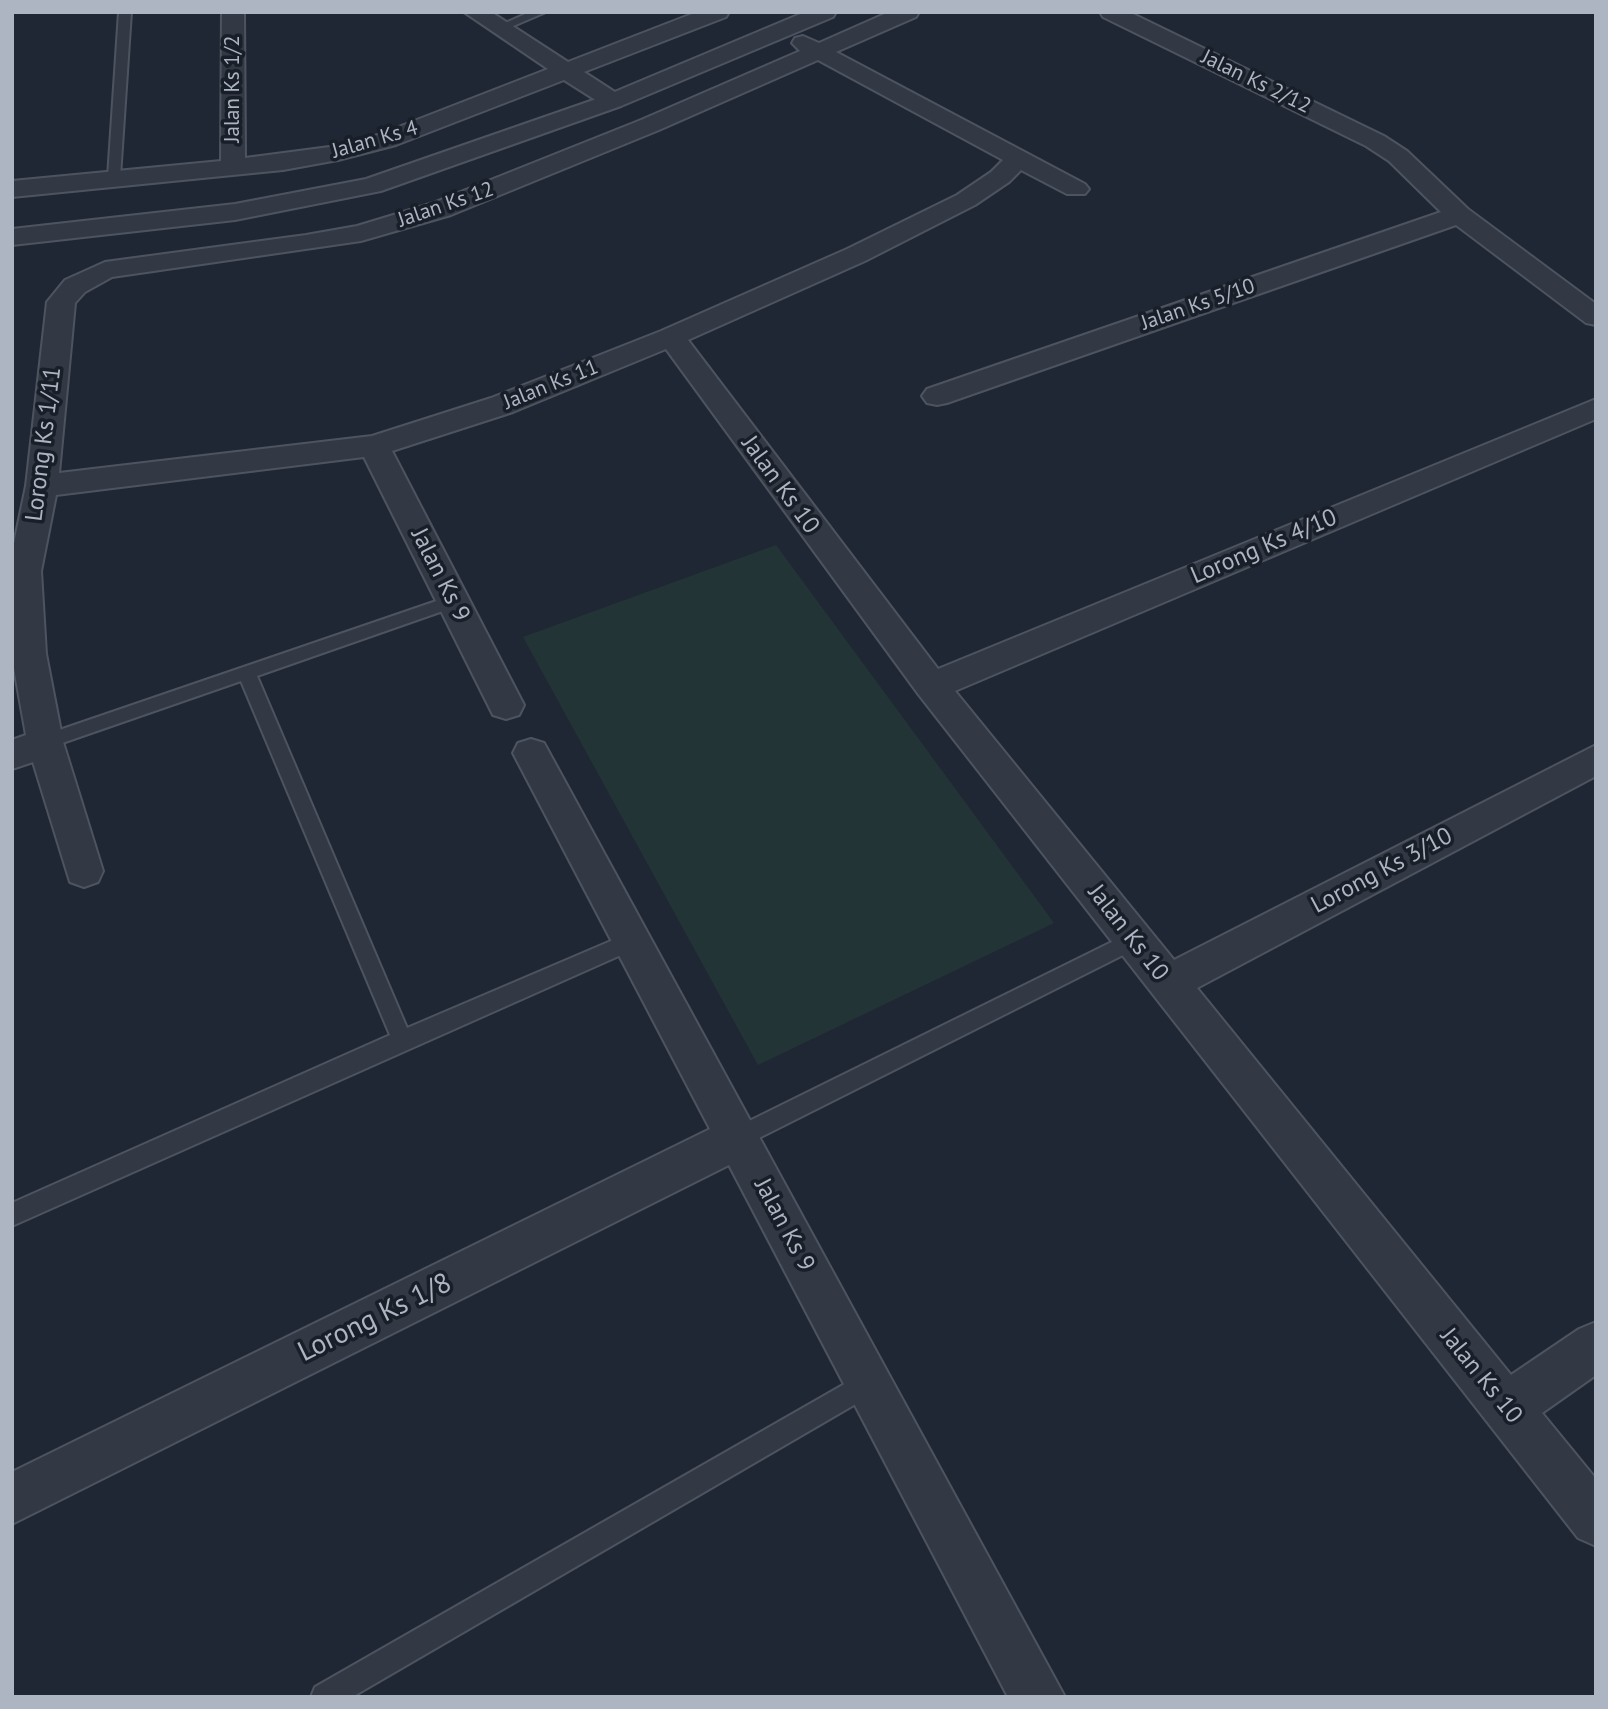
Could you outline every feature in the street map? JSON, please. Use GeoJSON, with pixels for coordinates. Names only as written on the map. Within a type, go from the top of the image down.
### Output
{"type":"FeatureCollection","features":[{"type":"Feature","properties":{"kind":"street","name":"Jalan Ks 1/2"},"geometry":{"type":"LineString","coordinates":[[233,12],[233,166]]}},
{"type":"Feature","properties":{"kind":"street"},"geometry":{"type":"LineString","coordinates":[[475,12],[613,101]]}},
{"type":"Feature","properties":{"kind":"street","name":"Jalan Ks 4"},"geometry":{"type":"LineString","coordinates":[[12,189],[338,153],[387,140],[718,12]]}},
{"type":"Feature","properties":{"kind":"street"},"geometry":{"type":"LineString","coordinates":[[12,237],[235,212],[372,187],[613,101],[825,12]]}},
{"type":"Feature","properties":{"kind":"street","name":"Jalan Ks 12"},"geometry":{"type":"LineString","coordinates":[[61,302],[75,286],[105,270],[306,243],[360,233],[442,209],[820,52],[908,12]]}},
{"type":"Feature","properties":{"kind":"street","name":"Jalan Ks 2/12"},"geometry":{"type":"LineString","coordinates":[[1111,12],[1344,124],[1398,156],[1459,215],[1596,317]]}},
{"type":"Feature","properties":{"kind":"street"},"geometry":{"type":"LineString","coordinates":[[781,31],[1076,189]]}},
{"type":"Feature","properties":{"kind":"street","name":"Jalan Ks 11"},"geometry":{"type":"LineString","coordinates":[[42,486],[374,446],[502,405],[671,337],[856,255],[966,200],[1000,177],[1018,158]]}},
{"type":"Feature","properties":{"kind":"street","name":"Jalan Ks 5/10"},"geometry":{"type":"LineString","coordinates":[[937,396],[1459,215]]}},
{"type":"Feature","properties":{"kind":"street","name":"Lorong Ks 1/11"},"geometry":{"type":"LineString","coordinates":[[61,302],[42,486],[25,571],[29,654],[45,742],[84,871]]}},
{"type":"Feature","properties":{"kind":"street","name":"Jalan Ks 10"},"geometry":{"type":"LineString","coordinates":[[671,337],[931,686],[1596,1520]]}},
{"type":"Feature","properties":{"kind":"street","name":"Lorong Ks 4/10"},"geometry":{"type":"LineString","coordinates":[[931,686],[1596,408]]}},
{"type":"Feature","properties":{"kind":"street","name":"Jalan Ks 9"},"geometry":{"type":"LineString","coordinates":[[374,446],[506,705]]}},
{"type":"Feature","properties":{"kind":"street"},"geometry":{"type":"LineString","coordinates":[[12,755],[45,742]]}},
{"type":"Feature","properties":{"kind":"street","name":"Jalan Ks 9"},"geometry":{"type":"LineString","coordinates":[[531,753],[869,1381],[1022,1691]]}},
{"type":"Feature","properties":{"kind":"street","name":"Lorong Ks 3/10"},"geometry":{"type":"LineString","coordinates":[[1168,983],[1596,759]]}},
{"type":"Feature","properties":{"kind":"street","name":"Lorong Ks 1/8"},"geometry":{"type":"LineString","coordinates":[[12,1499],[737,1138]]}},
{"type":"Feature","properties":{"kind":"street"},"geometry":{"type":"LineString","coordinates":[[1506,1408],[1596,1346]]}},
{"type":"Feature","properties":{"kind":"lane"},"geometry":{"type":"LineString","coordinates":[[114,177],[125,12]]}},
{"type":"Feature","properties":{"kind":"lane"},"geometry":{"type":"LineString","coordinates":[[500,28],[541,12]]}},
{"type":"Feature","properties":{"kind":"lane"},"geometry":{"type":"LineString","coordinates":[[45,742],[454,601]]}},
{"type":"Feature","properties":{"kind":"lane"},"geometry":{"type":"LineString","coordinates":[[247,674],[402,1040]]}},
{"type":"Feature","properties":{"kind":"lane"},"geometry":{"type":"LineString","coordinates":[[737,1138],[1134,940]]}},
{"type":"Feature","properties":{"kind":"lane"},"geometry":{"type":"LineString","coordinates":[[12,1215],[402,1040],[632,941]]}},
{"type":"Feature","properties":{"kind":"lane"},"geometry":{"type":"LineString","coordinates":[[325,1697],[869,1381]]}},
{"type":"Feature","properties":{"kind":"shaded area"},"geometry":{"type":"Polygon","coordinates":[[[776,545],[1054,923],[758,1065],[523,637],[776,545]]]}}]}
